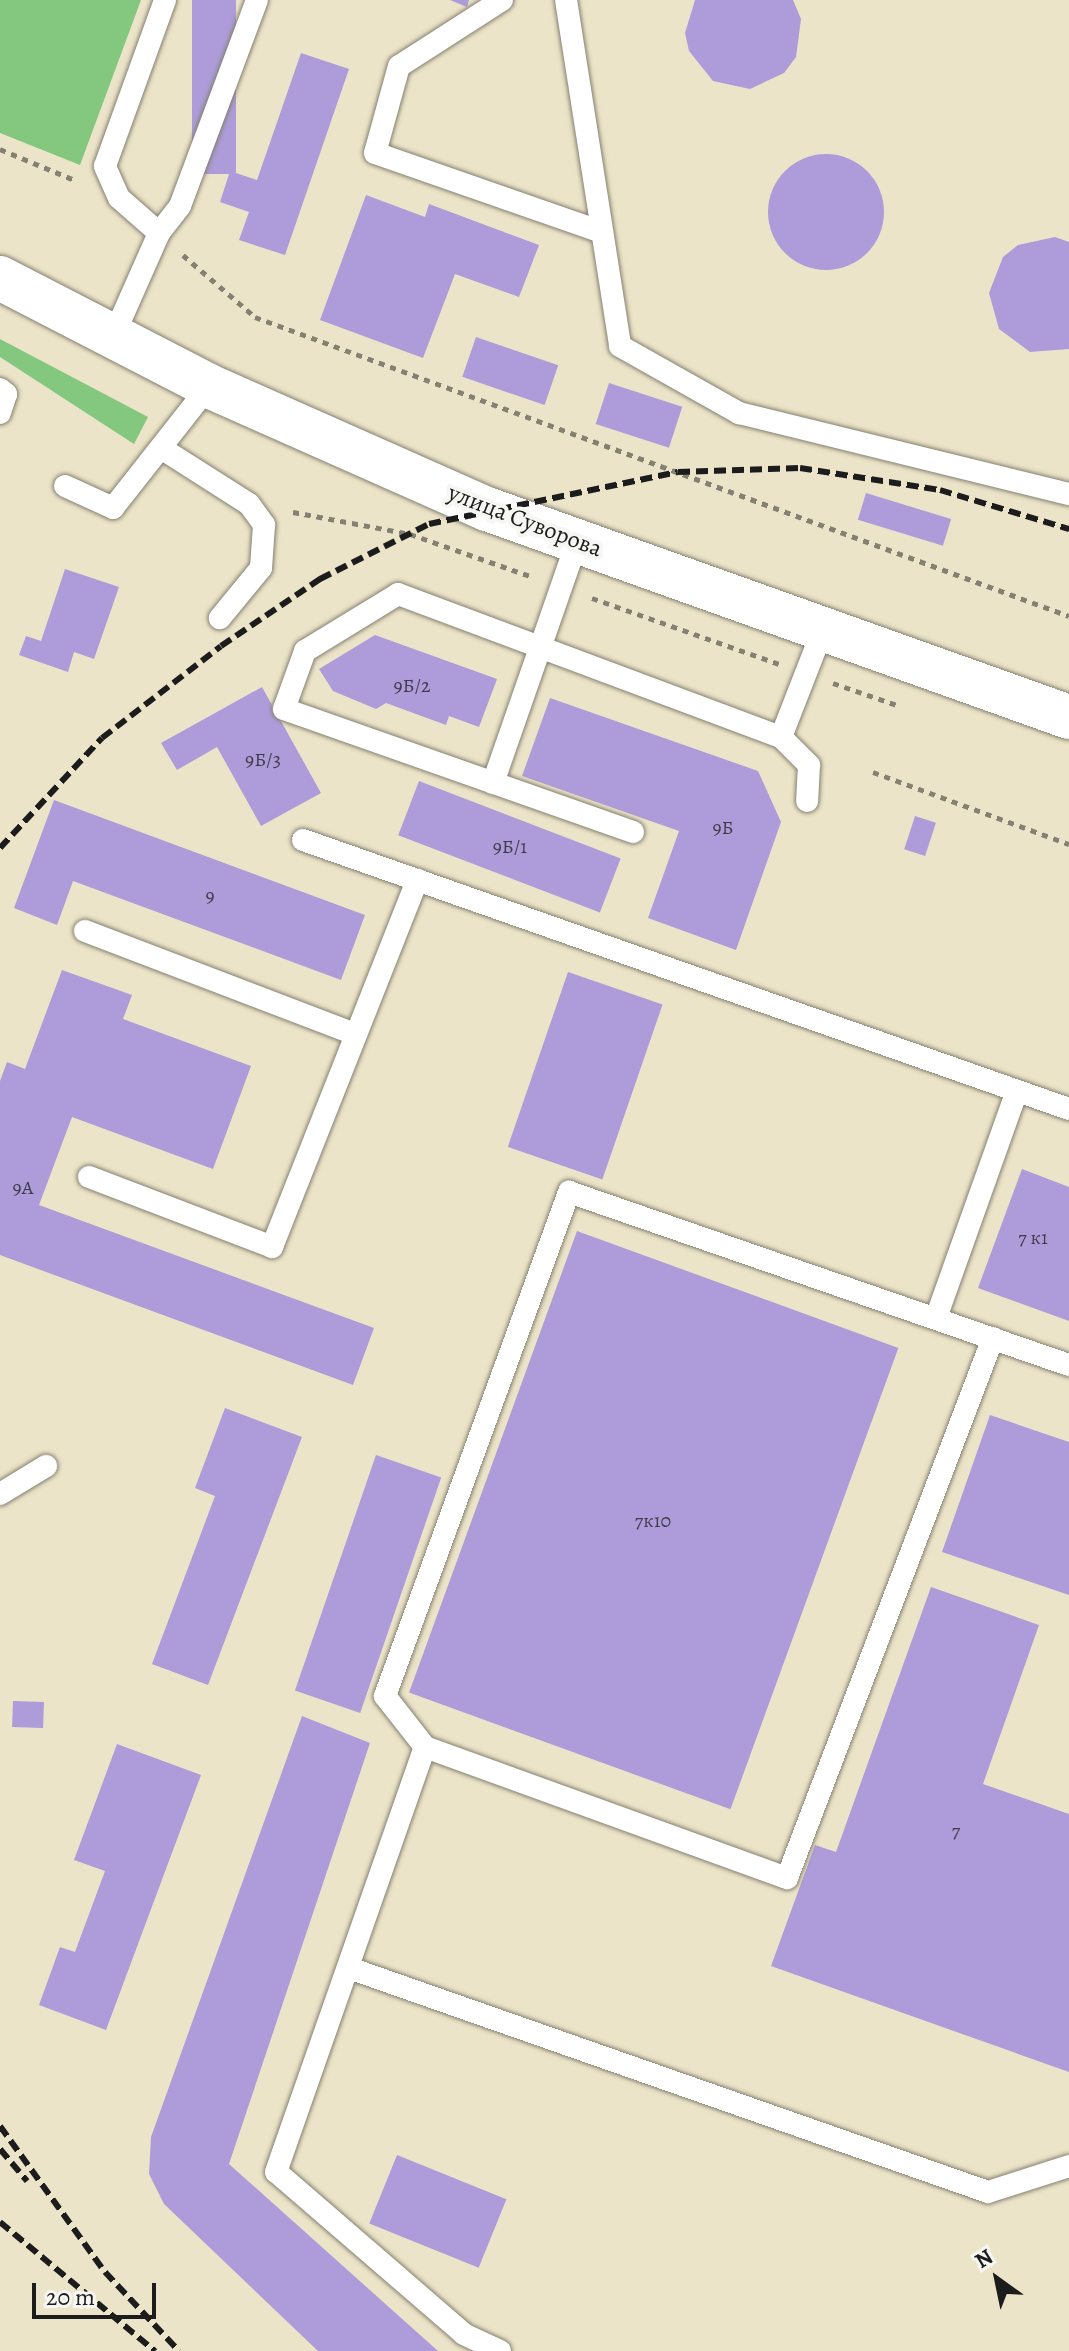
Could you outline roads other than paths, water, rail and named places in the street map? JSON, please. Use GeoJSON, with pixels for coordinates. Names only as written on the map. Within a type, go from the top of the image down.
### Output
{"type":"FeatureCollection","features":[{"type":"Feature","properties":{"kind":"main road","name":"улица Суворова"},"geometry":{"type":"LineString","coordinates":[[0,278],[209,386],[577,542],[1069,717]]}},
{"type":"Feature","properties":{"kind":"lane"},"geometry":{"type":"LineString","coordinates":[[159,233],[119,198],[105,166],[165,0]]}},
{"type":"Feature","properties":{"kind":"lane"},"geometry":{"type":"LineString","coordinates":[[113,337],[159,233],[180,206],[257,0]]}},
{"type":"Feature","properties":{"kind":"lane"},"geometry":{"type":"LineString","coordinates":[[502,0],[399,66],[375,153],[602,232]]}},
{"type":"Feature","properties":{"kind":"lane"},"geometry":{"type":"LineString","coordinates":[[566,0],[620,346],[739,413],[1069,494]]}},
{"type":"Feature","properties":{"kind":"lane"},"geometry":{"type":"LineString","coordinates":[[65,486],[113,508],[209,386]]}},
{"type":"Feature","properties":{"kind":"lane"},"geometry":{"type":"LineString","coordinates":[[0,389],[6,394],[0,413]]}},
{"type":"Feature","properties":{"kind":"lane"},"geometry":{"type":"LineString","coordinates":[[161,448],[249,504],[264,525],[261,568],[220,618]]}},
{"type":"Feature","properties":{"kind":"lane"},"geometry":{"type":"LineString","coordinates":[[493,783],[577,542]]}},
{"type":"Feature","properties":{"kind":"lane"},"geometry":{"type":"LineString","coordinates":[[633,832],[284,709],[305,651],[398,594],[781,737],[809,765],[807,801]]}},
{"type":"Feature","properties":{"kind":"lane"},"geometry":{"type":"LineString","coordinates":[[781,737],[823,629]]}},
{"type":"Feature","properties":{"kind":"lane"},"geometry":{"type":"LineString","coordinates":[[303,840],[1069,1109]]}},
{"type":"Feature","properties":{"kind":"lane"},"geometry":{"type":"LineString","coordinates":[[89,1177],[272,1247],[417,880]]}},
{"type":"Feature","properties":{"kind":"lane"},"geometry":{"type":"LineString","coordinates":[[85,931],[355,1034]]}},
{"type":"Feature","properties":{"kind":"lane"},"geometry":{"type":"LineString","coordinates":[[936,1318],[1017,1091]]}},
{"type":"Feature","properties":{"kind":"lane"},"geometry":{"type":"LineString","coordinates":[[993,1338],[787,1878],[425,1747],[385,1696],[569,1192],[936,1318],[993,1338],[1069,1365]]}},
{"type":"Feature","properties":{"kind":"lane"},"geometry":{"type":"LineString","coordinates":[[0,1494],[46,1466]]}},
{"type":"Feature","properties":{"kind":"lane"},"geometry":{"type":"LineString","coordinates":[[425,1747],[276,2172],[464,2334],[500,2351]]}},
{"type":"Feature","properties":{"kind":"lane"},"geometry":{"type":"LineString","coordinates":[[349,1968],[988,2192],[1069,2166]]}},
{"type":"Feature","properties":{"kind":"railway"},"geometry":{"type":"LineString","coordinates":[[0,848],[102,738],[221,646],[320,579],[429,524],[678,472],[800,468],[940,490],[1069,529]]}},
{"type":"Feature","properties":{"kind":"railway"},"geometry":{"type":"LineString","coordinates":[[0,2126],[105,2272],[179,2351]]}},
{"type":"Feature","properties":{"kind":"railway"},"geometry":{"type":"LineString","coordinates":[[0,2149],[27,2181]]}},
{"type":"Feature","properties":{"kind":"railway"},"geometry":{"type":"LineString","coordinates":[[0,2222],[155,2351]]}}]}
